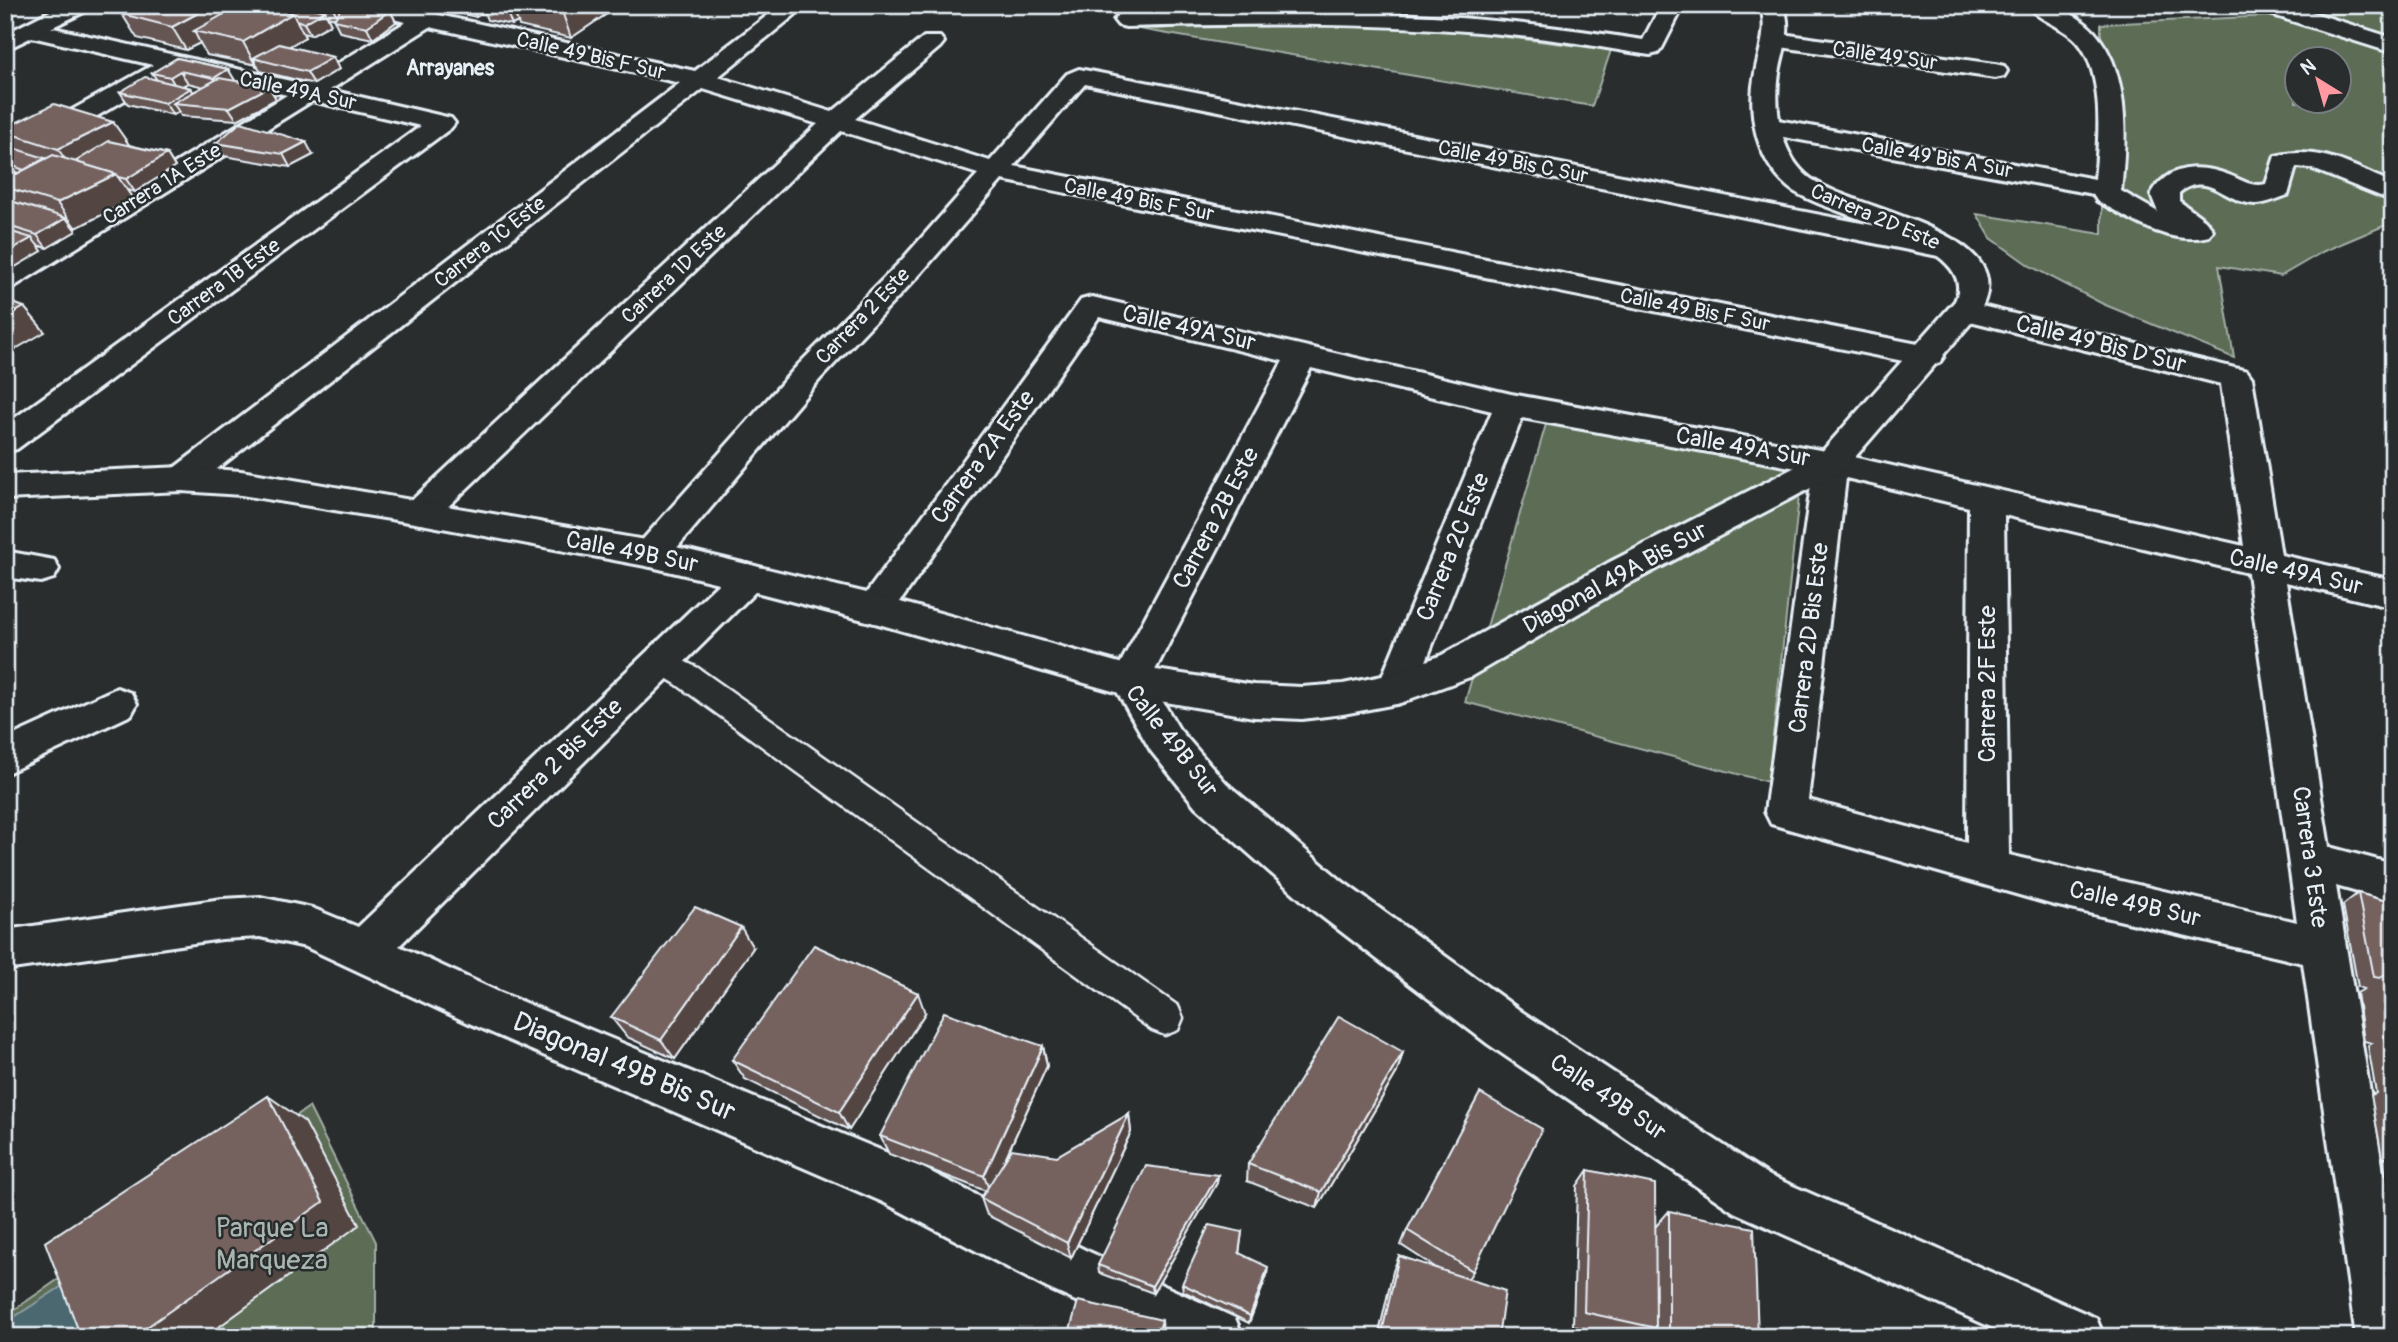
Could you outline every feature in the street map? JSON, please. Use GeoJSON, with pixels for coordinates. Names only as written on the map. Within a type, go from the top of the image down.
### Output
{"type":"FeatureCollection","features":[{"type":"Feature","properties":{"kind":"street"},"geometry":{"type":"LineString","coordinates":[[5,32],[32,5]]}},
{"type":"Feature","properties":{"kind":"street"},"geometry":{"type":"LineString","coordinates":[[5,43],[80,5]]}},
{"type":"Feature","properties":{"kind":"street","name":"Calle 49 Bis F Sur"},"geometry":{"type":"LineString","coordinates":[[360,5],[701,80],[996,171],[1928,356]]}},
{"type":"Feature","properties":{"kind":"street","name":"Carrera 1C Este"},"geometry":{"type":"LineString","coordinates":[[182,479],[796,5]]}},
{"type":"Feature","properties":{"kind":"street"},"geometry":{"type":"LineString","coordinates":[[1126,20],[1297,15],[1498,16],[1650,48],[1673,5]]}},
{"type":"Feature","properties":{"kind":"street","name":"Carrera 2D Este"},"geometry":{"type":"LineString","coordinates":[[1771,5],[1776,23],[1775,40],[1766,75],[1767,126],[1783,165],[1805,188],[1820,197],[1897,224],[1948,249],[1965,263],[1973,279],[1974,294],[1965,311],[1831,463]]}},
{"type":"Feature","properties":{"kind":"street"},"geometry":{"type":"LineString","coordinates":[[2039,5],[2089,39],[2097,55],[2107,87],[2113,130],[2108,192]]}},
{"type":"Feature","properties":{"kind":"street"},"geometry":{"type":"LineString","coordinates":[[2265,5],[2393,46]]}},
{"type":"Feature","properties":{"kind":"street","name":"Carrera 1A Este"},"geometry":{"type":"LineString","coordinates":[[5,280],[426,20]]}},
{"type":"Feature","properties":{"kind":"street","name":"Calle 49A Sur"},"geometry":{"type":"LineString","coordinates":[[31,30],[442,124]]}},
{"type":"Feature","properties":{"kind":"street","name":"Calle 49 Sur"},"geometry":{"type":"LineString","coordinates":[[1775,40],[1996,71]]}},
{"type":"Feature","properties":{"kind":"street","name":"Carrera 1D Este"},"geometry":{"type":"LineString","coordinates":[[421,512],[835,123],[932,42]]}},
{"type":"Feature","properties":{"kind":"street"},"geometry":{"type":"LineString","coordinates":[[5,158],[209,44]]}},
{"type":"Feature","properties":{"kind":"street","name":"Carrera 2 Este"},"geometry":{"type":"LineString","coordinates":[[651,554],[809,372],[911,267],[1077,77]]}},
{"type":"Feature","properties":{"kind":"street","name":"Calle 49 Bis C Sur"},"geometry":{"type":"LineString","coordinates":[[1077,77],[1948,249]]}},
{"type":"Feature","properties":{"kind":"street","name":"Carrera 1B Este"},"geometry":{"type":"LineString","coordinates":[[5,441],[442,124]]}},
{"type":"Feature","properties":{"kind":"street","name":"Calle 49 Bis A Sur"},"geometry":{"type":"LineString","coordinates":[[1767,126],[2108,192],[2167,226],[2190,231],[2199,230],[2164,200],[2167,190],[2192,174],[2202,174],[2256,196],[2278,189],[2284,162],[2303,158],[2325,164],[2393,194]]}},
{"type":"Feature","properties":{"kind":"street","name":"Calle 49A Sur"},"geometry":{"type":"LineString","coordinates":[[1092,306],[1511,405],[1831,463],[2393,594]]}},
{"type":"Feature","properties":{"kind":"street","name":"Carrera 2A Este"},"geometry":{"type":"LineString","coordinates":[[875,609],[1092,306]]}},
{"type":"Feature","properties":{"kind":"street","name":"Calle 49 Bis D Sur"},"geometry":{"type":"LineString","coordinates":[[1965,311],[2236,378]]}},
{"type":"Feature","properties":{"kind":"street","name":"Carrera 2B Este"},"geometry":{"type":"LineString","coordinates":[[1130,681],[1302,355]]}},
{"type":"Feature","properties":{"kind":"street","name":"Carrera 3 Este"},"geometry":{"type":"LineString","coordinates":[[2236,378],[2384,1337]]}},
{"type":"Feature","properties":{"kind":"street","name":"Carrera 2C Este"},"geometry":{"type":"LineString","coordinates":[[1396,688],[1511,405]]}},
{"type":"Feature","properties":{"kind":"street","name":"Diagonal 49A Bis Sur"},"geometry":{"type":"LineString","coordinates":[[1130,681],[1254,701],[1301,703],[1343,699],[1396,688],[1456,666],[1620,572],[1831,463]]}},
{"type":"Feature","properties":{"kind":"street","name":"Carrera 2D Bis Este"},"geometry":{"type":"LineString","coordinates":[[1786,812],[1831,463]]}},
{"type":"Feature","properties":{"kind":"street","name":"Calle 49B Sur"},"geometry":{"type":"LineString","coordinates":[[5,487],[182,479],[241,483],[421,512],[651,554],[748,577],[875,609],[1130,681],[1165,740],[1211,795],[1328,896],[1505,1028],[1752,1194],[1928,1274],[2077,1337]]}},
{"type":"Feature","properties":{"kind":"street","name":"Carrera 2F Este"},"geometry":{"type":"LineString","coordinates":[[1986,499],[1988,868]]}},
{"type":"Feature","properties":{"kind":"street"},"geometry":{"type":"LineString","coordinates":[[5,564],[41,569]]}},
{"type":"Feature","properties":{"kind":"street","name":"Carrera 2 Bis Este"},"geometry":{"type":"LineString","coordinates":[[363,952],[748,577]]}},
{"type":"Feature","properties":{"kind":"street"},"geometry":{"type":"LineString","coordinates":[[5,758],[117,704]]}},
{"type":"Feature","properties":{"kind":"street","name":"Calle 49B Sur"},"geometry":{"type":"LineString","coordinates":[[1786,812],[1988,868],[2324,948]]}},
{"type":"Feature","properties":{"kind":"street"},"geometry":{"type":"LineString","coordinates":[[2311,861],[2393,883]]}},
{"type":"Feature","properties":{"kind":"street","name":"Diagonal 49B Bis Sur"},"geometry":{"type":"LineString","coordinates":[[5,950],[222,919],[260,917],[312,928],[485,1007],[901,1184],[1066,1269],[1216,1337]]}},
{"type":"Feature","properties":{"kind":"lane"},"geometry":{"type":"LineString","coordinates":[[661,661],[687,676],[1165,1018]]}},
{"type":"Feature","properties":{"kind":"green space"},"geometry":{"type":"Polygon","coordinates":[[[2298,5],[2393,5],[2393,222],[2324,251],[2281,276],[2219,266],[2234,358],[2103,304],[2030,266],[1991,238],[1977,214],[2102,234],[2101,24],[2271,16],[2347,37],[2343,20],[2298,5]]]}},
{"type":"Feature","properties":{"kind":"green space"},"geometry":{"type":"Polygon","coordinates":[[[1306,23],[1427,27],[1611,50],[1592,106],[1121,26],[1158,29],[1220,24],[1306,23]]]}},
{"type":"Feature","properties":{"kind":"green space"},"geometry":{"type":"Polygon","coordinates":[[[1549,414],[1802,469],[1768,782],[1465,702],[1549,414]]]}},
{"type":"Feature","properties":{"kind":"green space","name":"Parque La Marqueza"},"geometry":{"type":"Polygon","coordinates":[[[309,1107],[376,1242],[376,1337],[5,1337],[5,1316],[309,1107]]]}},
{"type":"Feature","properties":{"kind":"water"},"geometry":{"type":"Polygon","coordinates":[[[73,1279],[93,1337],[5,1337],[5,1323],[73,1279]]]}},
{"type":"Feature","properties":{"kind":"building"},"geometry":{"type":"Polygon","coordinates":[[[140,5],[213,5],[172,27],[122,14],[140,5]]]}},
{"type":"Feature","properties":{"kind":"building"},"geometry":{"type":"Polygon","coordinates":[[[240,5],[256,5],[293,13],[243,42],[194,31],[240,5]]]}},
{"type":"Feature","properties":{"kind":"building"},"geometry":{"type":"Polygon","coordinates":[[[301,5],[325,11],[304,23],[296,20],[293,13],[265,7],[301,5]]]}},
{"type":"Feature","properties":{"kind":"building"},"geometry":{"type":"Polygon","coordinates":[[[343,5],[374,5],[390,10],[367,27],[334,20],[343,5]]]}},
{"type":"Feature","properties":{"kind":"building"},"geometry":{"type":"Polygon","coordinates":[[[511,5],[513,10],[507,13],[482,7],[511,5]]]}},
{"type":"Feature","properties":{"kind":"building"},"geometry":{"type":"Polygon","coordinates":[[[522,5],[576,5],[563,14],[522,5]]]}},
{"type":"Feature","properties":{"kind":"building"},"geometry":{"type":"Polygon","coordinates":[[[279,44],[333,57],[307,72],[253,58],[279,44]]]}},
{"type":"Feature","properties":{"kind":"building"},"geometry":{"type":"Polygon","coordinates":[[[177,58],[228,69],[214,78],[180,71],[170,77],[152,73],[177,58]]]}},
{"type":"Feature","properties":{"kind":"building"},"geometry":{"type":"Polygon","coordinates":[[[145,77],[191,88],[165,103],[120,92],[145,77]]]}},
{"type":"Feature","properties":{"kind":"building"},"geometry":{"type":"Polygon","coordinates":[[[219,78],[269,87],[229,108],[173,103],[219,78]]]}},
{"type":"Feature","properties":{"kind":"building"},"geometry":{"type":"Polygon","coordinates":[[[54,104],[113,122],[58,149],[5,132],[5,128],[54,104]]]}},
{"type":"Feature","properties":{"kind":"building"},"geometry":{"type":"Polygon","coordinates":[[[241,122],[306,142],[283,154],[216,143],[241,122]]]}},
{"type":"Feature","properties":{"kind":"building"},"geometry":{"type":"Polygon","coordinates":[[[109,141],[167,154],[126,179],[75,162],[109,141]]]}},
{"type":"Feature","properties":{"kind":"building"},"geometry":{"type":"Polygon","coordinates":[[[13,148],[45,158],[24,170],[5,163],[5,152],[13,148]]]}},
{"type":"Feature","properties":{"kind":"building"},"geometry":{"type":"Polygon","coordinates":[[[53,155],[116,174],[57,203],[5,187],[5,180],[53,155]]]}},
{"type":"Feature","properties":{"kind":"building"},"geometry":{"type":"Polygon","coordinates":[[[5,168],[18,173],[5,180],[5,168]]]}},
{"type":"Feature","properties":{"kind":"building"},"geometry":{"type":"Polygon","coordinates":[[[11,201],[66,218],[37,235],[5,225],[5,204],[11,201]]]}},
{"type":"Feature","properties":{"kind":"building"},"geometry":{"type":"Polygon","coordinates":[[[5,230],[32,238],[5,253],[5,230]]]}},
{"type":"Feature","properties":{"kind":"building"},"geometry":{"type":"Polygon","coordinates":[[[5,300],[24,307],[5,318],[5,300]]]}},
{"type":"Feature","properties":{"kind":"building"},"geometry":{"type":"Polygon","coordinates":[[[2358,893],[2393,903],[2393,974],[2389,972],[2380,978],[2374,977],[2358,893]]]}},
{"type":"Feature","properties":{"kind":"building"},"geometry":{"type":"Polygon","coordinates":[[[695,907],[741,927],[661,1040],[611,1017],[695,907]]]}},
{"type":"Feature","properties":{"kind":"building"},"geometry":{"type":"Polygon","coordinates":[[[814,945],[918,993],[839,1112],[732,1060],[814,945]]]}},
{"type":"Feature","properties":{"kind":"building"},"geometry":{"type":"Polygon","coordinates":[[[2389,972],[2393,974],[2393,998],[2389,972]]]}},
{"type":"Feature","properties":{"kind":"building"},"geometry":{"type":"Polygon","coordinates":[[[944,1012],[1043,1046],[984,1176],[880,1136],[944,1012]]]}},
{"type":"Feature","properties":{"kind":"building"},"geometry":{"type":"Polygon","coordinates":[[[1339,1016],[1403,1052],[1321,1192],[1248,1164],[1339,1016]]]}},
{"type":"Feature","properties":{"kind":"building"},"geometry":{"type":"Polygon","coordinates":[[[2385,1036],[2393,1038],[2393,1078],[2385,1036]]]}},
{"type":"Feature","properties":{"kind":"building"},"geometry":{"type":"Polygon","coordinates":[[[1480,1093],[1542,1129],[1473,1271],[1407,1230],[1480,1093]]]}},
{"type":"Feature","properties":{"kind":"building"},"geometry":{"type":"Polygon","coordinates":[[[268,1096],[323,1202],[133,1337],[81,1337],[45,1242],[268,1096]]]}},
{"type":"Feature","properties":{"kind":"building"},"geometry":{"type":"Polygon","coordinates":[[[1129,1114],[1067,1243],[981,1198],[1012,1149],[1057,1156],[1129,1114]]]}},
{"type":"Feature","properties":{"kind":"building"},"geometry":{"type":"Polygon","coordinates":[[[1146,1166],[1218,1175],[1152,1286],[1098,1265],[1146,1166]]]}},
{"type":"Feature","properties":{"kind":"building"},"geometry":{"type":"Polygon","coordinates":[[[1588,1170],[1655,1184],[1656,1328],[1584,1312],[1588,1170]]]}},
{"type":"Feature","properties":{"kind":"building"},"geometry":{"type":"Polygon","coordinates":[[[1669,1211],[1754,1228],[1758,1337],[1669,1337],[1669,1211]]]}},
{"type":"Feature","properties":{"kind":"building"},"geometry":{"type":"Polygon","coordinates":[[[1209,1225],[1242,1232],[1239,1253],[1268,1267],[1250,1316],[1182,1284],[1209,1225]]]}},
{"type":"Feature","properties":{"kind":"building"},"geometry":{"type":"Polygon","coordinates":[[[1399,1256],[1505,1291],[1498,1337],[1381,1337],[1399,1256]]]}},
{"type":"Feature","properties":{"kind":"building"},"geometry":{"type":"Polygon","coordinates":[[[1078,1301],[1162,1320],[1157,1337],[1068,1337],[1078,1301]]]}},
{"type":"Feature","properties":{"kind":"district","name":"Arrayanes"},"geometry":{"type":"Point","coordinates":[450,68]}}]}
